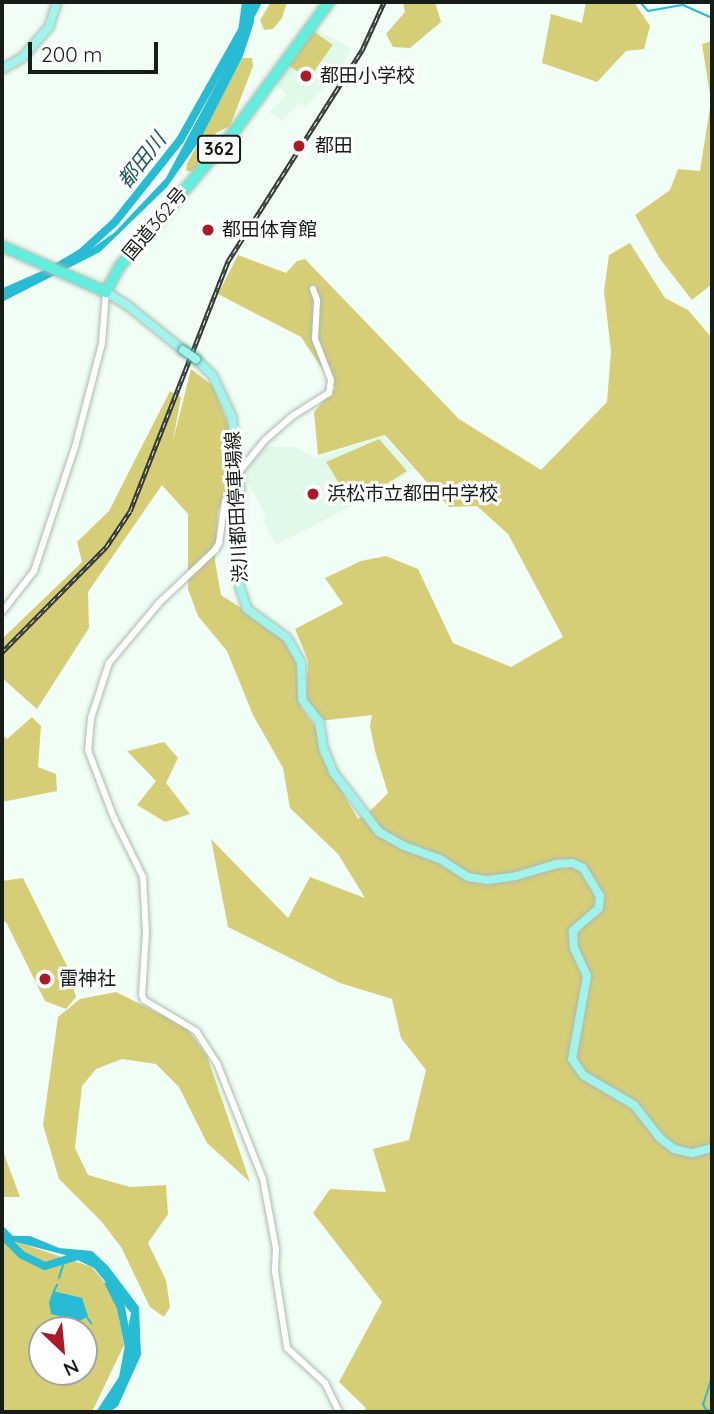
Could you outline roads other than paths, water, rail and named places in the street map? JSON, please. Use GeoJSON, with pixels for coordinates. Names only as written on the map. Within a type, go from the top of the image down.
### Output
{"type":"FeatureCollection","features":[{"type":"Feature","properties":{"kind":"highway","name":"国道362号"},"geometry":{"type":"LineString","coordinates":[[106,292],[120,266],[236,129],[329,2]]}},
{"type":"Feature","properties":{"kind":"highway"},"geometry":{"type":"LineString","coordinates":[[2,246],[106,292]]}},
{"type":"Feature","properties":{"kind":"main road"},"geometry":{"type":"LineString","coordinates":[[2,69],[22,58],[49,27],[57,2]]}},
{"type":"Feature","properties":{"kind":"main road","name":"渋川都田停車場線"},"geometry":{"type":"LineString","coordinates":[[106,292],[127,305],[196,359],[214,376],[223,392],[232,416],[239,472],[236,557],[238,581],[247,609],[287,638],[301,662],[302,700],[319,721],[326,758],[369,823],[390,840],[440,859],[468,877],[488,880],[516,876],[557,864],[572,863],[583,868],[600,896],[599,908],[573,931],[572,940],[587,976],[572,1059],[583,1075],[634,1105],[660,1139],[674,1149],[692,1153],[712,1148]]}},
{"type":"Feature","properties":{"kind":"street"},"geometry":{"type":"LineString","coordinates":[[239,472],[265,440],[294,415],[329,393],[331,380],[315,339],[317,300],[313,289]]}},
{"type":"Feature","properties":{"kind":"street"},"geometry":{"type":"LineString","coordinates":[[2,612],[34,571],[71,459],[102,343],[106,292]]}},
{"type":"Feature","properties":{"kind":"street"},"geometry":{"type":"LineString","coordinates":[[240,491],[225,501],[219,543],[215,550],[155,608],[109,663],[91,718],[88,750],[114,818],[143,877],[147,910],[142,995],[144,1000],[196,1031],[217,1063],[233,1108],[259,1165],[276,1249],[275,1271],[287,1348],[325,1383],[339,1412]]}},
{"type":"Feature","properties":{"kind":"water"},"geometry":{"type":"Polygon","coordinates":[[[242,2],[254,2],[254,22],[243,56],[200,140],[167,187],[100,252],[2,302],[2,297],[68,265],[114,233],[166,178],[236,47],[242,2]]]}},
{"type":"Feature","properties":{"kind":"water"},"geometry":{"type":"Polygon","coordinates":[[[2,1225],[13,1236],[30,1236],[59,1248],[92,1251],[108,1266],[139,1307],[141,1355],[118,1406],[110,1412],[96,1412],[119,1377],[131,1313],[94,1268],[69,1256],[12,1241],[2,1232],[2,1225]]]}},
{"type":"Feature","properties":{"kind":"water"},"geometry":{"type":"Polygon","coordinates":[[[53,1291],[82,1298],[88,1316],[51,1314],[49,1302],[53,1291]]]}},
{"type":"Feature","properties":{"kind":"waterway","name":"都田川"},"geometry":{"type":"LineString","coordinates":[[250,17],[258,2]]}},
{"type":"Feature","properties":{"kind":"waterway"},"geometry":{"type":"LineString","coordinates":[[640,2],[648,11],[683,5],[712,18]]}},
{"type":"Feature","properties":{"kind":"waterway","name":"都田川"},"geometry":{"type":"LineString","coordinates":[[2,293],[45,274],[81,253],[115,222],[180,140],[243,28]]}},
{"type":"Feature","properties":{"kind":"waterway","name":"都田川"},"geometry":{"type":"LineString","coordinates":[[2,1235],[22,1255],[45,1266],[82,1255]]}},
{"type":"Feature","properties":{"kind":"waterway"},"geometry":{"type":"LineString","coordinates":[[59,1278],[64,1262]]}},
{"type":"Feature","properties":{"kind":"waterway","name":"都田川"},"geometry":{"type":"LineString","coordinates":[[109,1284],[121,1308],[129,1348]]}},
{"type":"Feature","properties":{"kind":"waterway"},"geometry":{"type":"LineString","coordinates":[[54,1291],[57,1285]]}},
{"type":"Feature","properties":{"kind":"waterway"},"geometry":{"type":"LineString","coordinates":[[712,1377],[703,1404],[706,1410],[712,1411]]}},
{"type":"Feature","properties":{"kind":"railway"},"geometry":{"type":"LineString","coordinates":[[2,652],[106,547],[130,511],[228,261],[362,50],[384,2]]}},
{"type":"Feature","properties":{"kind":"place","name":"都田小学校"},"geometry":{"type":"Point","coordinates":[306,76]}},
{"type":"Feature","properties":{"kind":"place","name":"都田"},"geometry":{"type":"Point","coordinates":[299,146]}},
{"type":"Feature","properties":{"kind":"place","name":"都田体育館"},"geometry":{"type":"Point","coordinates":[208,230]}},
{"type":"Feature","properties":{"kind":"place","name":"浜松市立都田中学校"},"geometry":{"type":"Point","coordinates":[313,494]}},
{"type":"Feature","properties":{"kind":"place","name":"雷神社"},"geometry":{"type":"Point","coordinates":[45,979]}}]}
